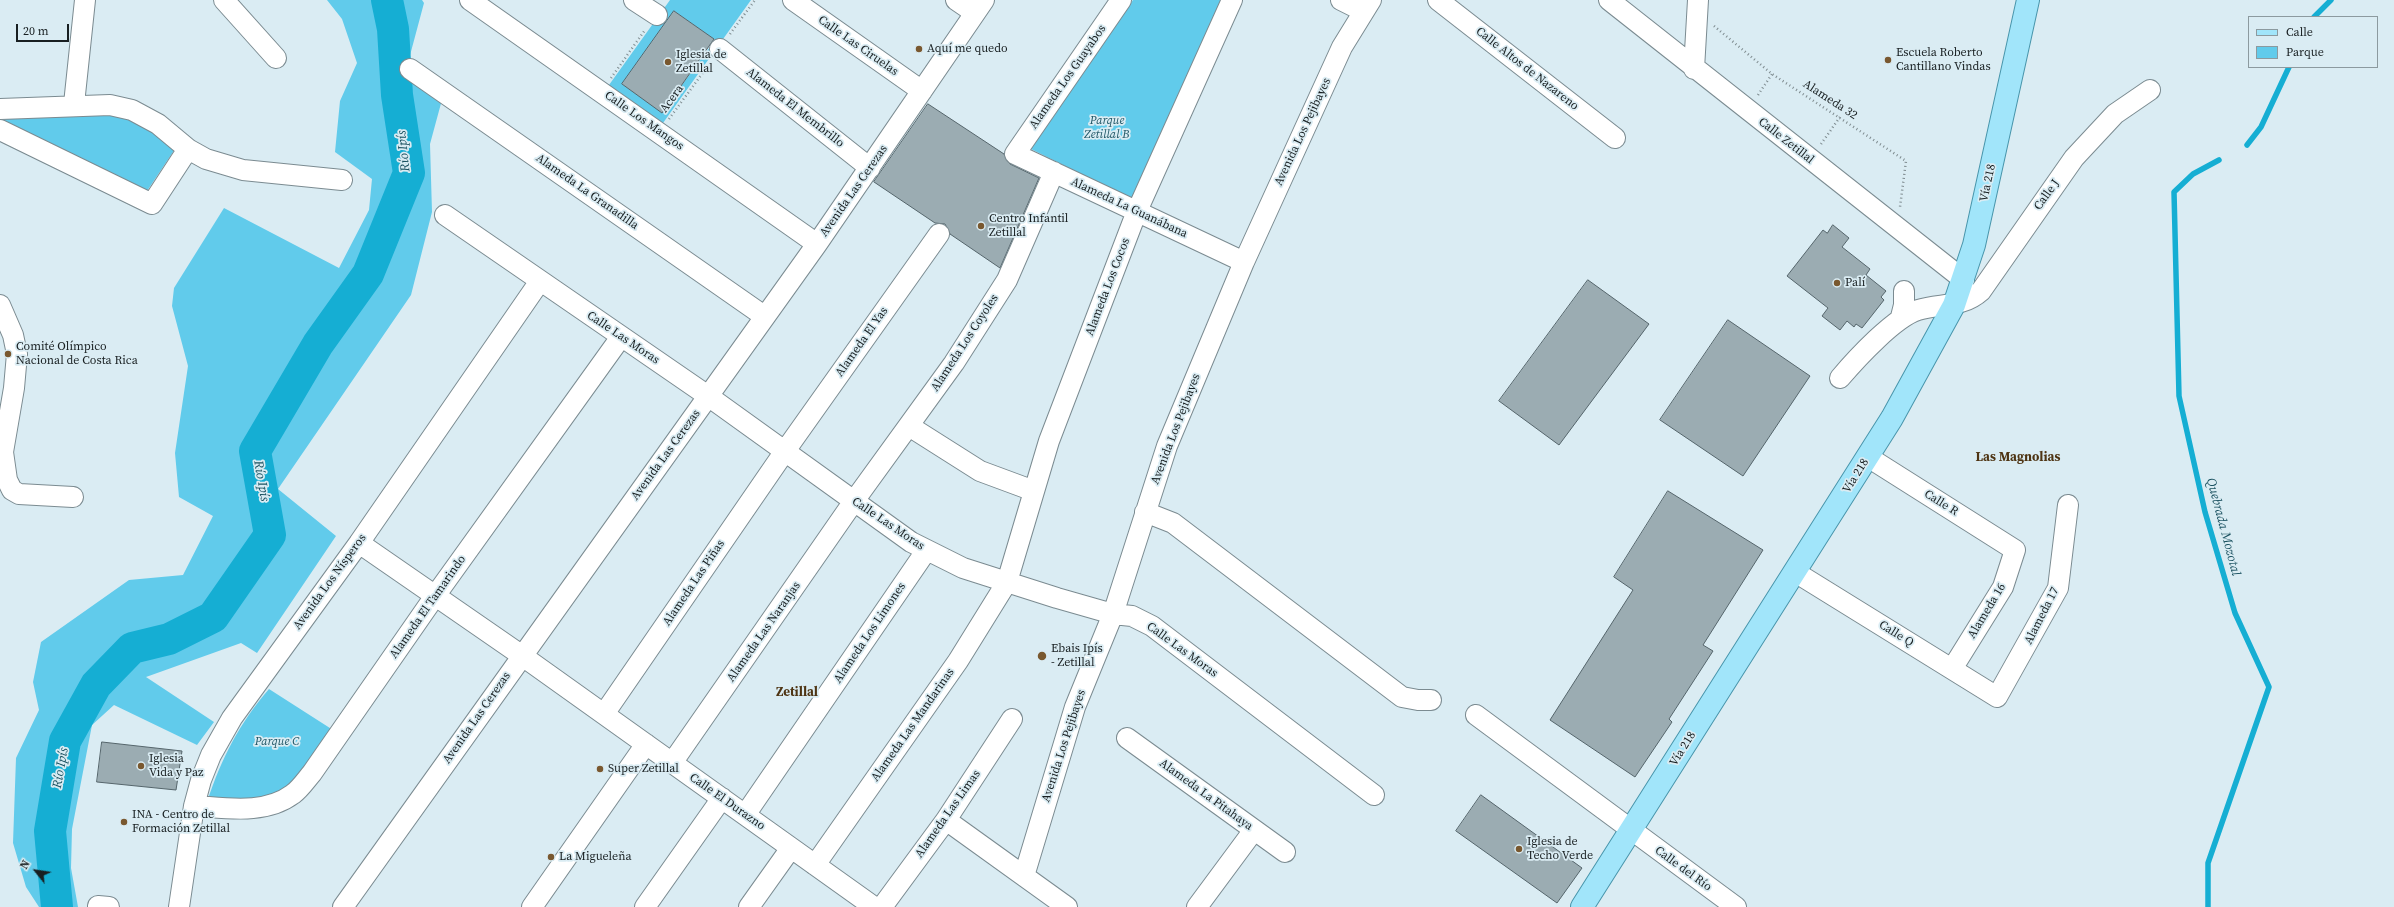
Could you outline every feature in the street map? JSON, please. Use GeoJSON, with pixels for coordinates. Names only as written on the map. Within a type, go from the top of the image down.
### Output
{"type":"FeatureCollection","features":[{"type":"Feature","properties":{"kind":"main road","name":"Vía 218"},"geometry":{"type":"LineString","coordinates":[[1582,907],[1868,457],[1892,418],[1954,305],[1964,280],[1982,210],[2028,0]]}},
{"type":"Feature","properties":{"kind":"street"},"geometry":{"type":"LineString","coordinates":[[74,104],[85,0]]}},
{"type":"Feature","properties":{"kind":"street"},"geometry":{"type":"LineString","coordinates":[[224,0],[276,58]]}},
{"type":"Feature","properties":{"kind":"street","name":"Calle Los Mangos"},"geometry":{"type":"LineString","coordinates":[[470,0],[817,244]]}},
{"type":"Feature","properties":{"kind":"street"},"geometry":{"type":"LineString","coordinates":[[634,0],[656,15]]}},
{"type":"Feature","properties":{"kind":"street","name":"Calle Las Ciruelas"},"geometry":{"type":"LineString","coordinates":[[794,0],[922,91]]}},
{"type":"Feature","properties":{"kind":"street"},"geometry":{"type":"LineString","coordinates":[[956,0],[980,7]]}},
{"type":"Feature","properties":{"kind":"street","name":"Alameda Los Guayabos"},"geometry":{"type":"LineString","coordinates":[[1015,154],[1121,0]]}},
{"type":"Feature","properties":{"kind":"street","name":"Alameda Los Cocos"},"geometry":{"type":"LineString","coordinates":[[1006,582],[1049,441],[1137,210],[1232,0]]}},
{"type":"Feature","properties":{"kind":"street"},"geometry":{"type":"LineString","coordinates":[[1340,0],[1367,5]]}},
{"type":"Feature","properties":{"kind":"street","name":"Calle Altos de Nazareno"},"geometry":{"type":"LineString","coordinates":[[1438,0],[1615,138]]}},
{"type":"Feature","properties":{"kind":"street","name":"Calle Zetillal"},"geometry":{"type":"LineString","coordinates":[[1609,0],[1747,111],[1964,280]]}},
{"type":"Feature","properties":{"kind":"street"},"geometry":{"type":"LineString","coordinates":[[1694,69],[1698,2]]}},
{"type":"Feature","properties":{"kind":"street","name":"Avenida Los Pejibayes"},"geometry":{"type":"LineString","coordinates":[[1024,876],[1074,707],[1113,614],[1167,446],[1244,262],[1342,47],[1367,5]]}},
{"type":"Feature","properties":{"kind":"street","name":"Avenida Las Cerezas"},"geometry":{"type":"LineString","coordinates":[[343,907],[764,316],[817,244],[980,7]]}},
{"type":"Feature","properties":{"kind":"street","name":"Alameda El Membrillo"},"geometry":{"type":"LineString","coordinates":[[720,49],[870,168]]}},
{"type":"Feature","properties":{"kind":"street","name":"Alameda La Granadilla"},"geometry":{"type":"LineString","coordinates":[[410,69],[764,316]]}},
{"type":"Feature","properties":{"kind":"street","name":"Calle J"},"geometry":{"type":"LineString","coordinates":[[1901,317],[1918,310],[1954,305],[1972,299],[1981,291],[2074,158],[2115,114],[2150,90]]}},
{"type":"Feature","properties":{"kind":"street"},"geometry":{"type":"LineString","coordinates":[[0,108],[74,104],[110,105],[132,110],[158,124],[188,149],[206,159],[243,170],[342,180]]}},
{"type":"Feature","properties":{"kind":"street"},"geometry":{"type":"LineString","coordinates":[[0,130],[152,204],[188,149]]}},
{"type":"Feature","properties":{"kind":"street","name":"Alameda La Guanábana"},"geometry":{"type":"LineString","coordinates":[[1015,154],[1137,210],[1244,262]]}},
{"type":"Feature","properties":{"kind":"street","name":"Alameda Los Coyoles"},"geometry":{"type":"LineString","coordinates":[[854,501],[954,364],[1007,280],[1054,172]]}},
{"type":"Feature","properties":{"kind":"street","name":"Calle Las Moras"},"geometry":{"type":"LineString","coordinates":[[445,215],[708,396],[910,542],[963,568],[1113,614],[1132,616],[1152,626],[1374,795]]}},
{"type":"Feature","properties":{"kind":"street","name":"Alameda El Yas"},"geometry":{"type":"LineString","coordinates":[[784,451],[939,234]]}},
{"type":"Feature","properties":{"kind":"street","name":"Avenida Los Nísperos"},"geometry":{"type":"LineString","coordinates":[[179,907],[194,806],[211,755],[232,718],[358,543],[540,281]]}},
{"type":"Feature","properties":{"kind":"street"},"geometry":{"type":"LineString","coordinates":[[1840,378],[1861,354],[1901,317],[1904,305],[1904,291]]}},
{"type":"Feature","properties":{"kind":"street"},"geometry":{"type":"LineString","coordinates":[[0,308],[13,335],[16,354],[14,388],[1,451],[8,480],[12,490],[19,494],[73,497]]}},
{"type":"Feature","properties":{"kind":"street","name":"Alameda El Tamarindo"},"geometry":{"type":"LineString","coordinates":[[194,806],[257,808],[280,802],[294,793],[312,773],[435,596],[621,337]]}},
{"type":"Feature","properties":{"kind":"street"},"geometry":{"type":"LineString","coordinates":[[909,426],[980,471],[1034,491]]}},
{"type":"Feature","properties":{"kind":"street","name":"Alameda Las Piñas"},"geometry":{"type":"LineString","coordinates":[[604,714],[784,451]]}},
{"type":"Feature","properties":{"kind":"street","name":"Calle R"},"geometry":{"type":"LineString","coordinates":[[1868,457],[2015,550]]}},
{"type":"Feature","properties":{"kind":"street","name":"Alameda Las Naranjas"},"geometry":{"type":"LineString","coordinates":[[672,763],[854,501]]}},
{"type":"Feature","properties":{"kind":"street","name":"Alameda 17"},"geometry":{"type":"LineString","coordinates":[[1997,697],[2058,588],[2068,505]]}},
{"type":"Feature","properties":{"kind":"street"},"geometry":{"type":"LineString","coordinates":[[1145,512],[1173,523],[1402,697],[1418,700],[1431,700]]}},
{"type":"Feature","properties":{"kind":"street","name":"Calle El Durazno"},"geometry":{"type":"LineString","coordinates":[[358,543],[604,714],[870,905]]}},
{"type":"Feature","properties":{"kind":"street","name":"Alameda 16"},"geometry":{"type":"LineString","coordinates":[[1952,669],[2003,587],[2015,550]]}},
{"type":"Feature","properties":{"kind":"street","name":"Alameda Los Limones"},"geometry":{"type":"LineString","coordinates":[[745,815],[926,551]]}},
{"type":"Feature","properties":{"kind":"street","name":"Calle Q"},"geometry":{"type":"LineString","coordinates":[[1795,572],[1997,697]]}},
{"type":"Feature","properties":{"kind":"street","name":"Alameda Las Mandarinas"},"geometry":{"type":"LineString","coordinates":[[816,865],[958,661],[1006,582]]}},
{"type":"Feature","properties":{"kind":"street","name":"Calle del Río"},"geometry":{"type":"LineString","coordinates":[[1476,715],[1736,907]]}},
{"type":"Feature","properties":{"kind":"street","name":"Alameda Las Limas"},"geometry":{"type":"LineString","coordinates":[[870,905],[946,820],[1012,719]]}},
{"type":"Feature","properties":{"kind":"street","name":"Alameda La Pitahaya"},"geometry":{"type":"LineString","coordinates":[[1127,738],[1285,852]]}},
{"type":"Feature","properties":{"kind":"street"},"geometry":{"type":"LineString","coordinates":[[532,907],[646,744]]}},
{"type":"Feature","properties":{"kind":"street"},"geometry":{"type":"LineString","coordinates":[[645,907],[722,798]]}},
{"type":"Feature","properties":{"kind":"street"},"geometry":{"type":"LineString","coordinates":[[946,820],[1067,907]]}},
{"type":"Feature","properties":{"kind":"street"},"geometry":{"type":"LineString","coordinates":[[1196,907],[1254,830]]}},
{"type":"Feature","properties":{"kind":"street"},"geometry":{"type":"LineString","coordinates":[[749,907],[791,848]]}},
{"type":"Feature","properties":{"kind":"path","name":"Acera"},"geometry":{"type":"LineString","coordinates":[[659,132],[755,0]]}},
{"type":"Feature","properties":{"kind":"path","name":"Alameda 32"},"geometry":{"type":"LineString","coordinates":[[1698,2],[1713,25],[1772,74],[1906,161],[1897,229]]}},
{"type":"Feature","properties":{"kind":"path"},"geometry":{"type":"LineString","coordinates":[[602,92],[656,15]]}},
{"type":"Feature","properties":{"kind":"path"},"geometry":{"type":"LineString","coordinates":[[1747,111],[1772,74]]}},
{"type":"Feature","properties":{"kind":"path"},"geometry":{"type":"LineString","coordinates":[[1810,160],[1840,117]]}},
{"type":"Feature","properties":{"kind":"green space"},"geometry":{"type":"Polygon","coordinates":[[[327,0],[422,0],[424,3],[409,59],[443,96],[430,144],[432,212],[411,295],[278,489],[336,536],[257,653],[241,643],[146,677],[214,722],[197,745],[114,705],[92,725],[72,829],[71,868],[78,907],[39,907],[26,887],[13,843],[16,758],[39,710],[33,682],[41,642],[129,580],[183,575],[213,516],[179,497],[175,453],[188,366],[172,306],[174,288],[224,208],[339,268],[369,210],[372,179],[335,152],[340,101],[357,63],[342,19],[327,0]]]}},
{"type":"Feature","properties":{"kind":"green space"},"geometry":{"type":"Polygon","coordinates":[[[670,0],[751,0],[663,123],[609,85],[670,0]],[[674,11],[622,84],[662,112],[715,40],[674,11]]]}},
{"type":"Feature","properties":{"kind":"green space","name":"Parque Zetillal B"},"geometry":{"type":"Polygon","coordinates":[[[1133,0],[1224,0],[1131,199],[1029,148],[1133,0]]]}},
{"type":"Feature","properties":{"kind":"green space"},"geometry":{"type":"Polygon","coordinates":[[[69,111],[128,117],[150,127],[175,149],[145,194],[0,123],[0,120],[69,111]]]}},
{"type":"Feature","properties":{"kind":"green space","name":"Parque C"},"geometry":{"type":"Polygon","coordinates":[[[269,689],[333,730],[300,777],[272,800],[207,802],[219,770],[232,742],[258,702],[269,689]]]}},
{"type":"Feature","properties":{"kind":"building","name":"Iglesia de Zetillal"},"geometry":{"type":"Polygon","coordinates":[[[674,11],[714,39],[662,113],[622,84],[674,11]]]}},
{"type":"Feature","properties":{"kind":"building","name":"Centro Infantil Zetillal"},"geometry":{"type":"Polygon","coordinates":[[[928,104],[1004,154],[1010,164],[1039,178],[1000,268],[950,234],[945,224],[935,223],[874,182],[928,104]]]}},
{"type":"Feature","properties":{"kind":"building","name":"Palí"},"geometry":{"type":"Polygon","coordinates":[[[1833,225],[1849,238],[1842,247],[1870,269],[1866,275],[1886,291],[1881,297],[1884,300],[1862,328],[1856,324],[1854,327],[1847,321],[1840,330],[1822,316],[1828,308],[1787,276],[1823,230],[1827,233],[1833,225]]]}},
{"type":"Feature","properties":{"kind":"building"},"geometry":{"type":"Polygon","coordinates":[[[1588,280],[1649,324],[1559,445],[1499,401],[1588,280]]]}},
{"type":"Feature","properties":{"kind":"building"},"geometry":{"type":"Polygon","coordinates":[[[1728,320],[1810,376],[1743,476],[1660,420],[1728,320]]]}},
{"type":"Feature","properties":{"kind":"building"},"geometry":{"type":"Polygon","coordinates":[[[1668,491],[1763,550],[1703,645],[1713,651],[1669,719],[1672,722],[1635,777],[1550,720],[1633,590],[1614,577],[1668,491]]]}},
{"type":"Feature","properties":{"kind":"building"},"geometry":{"type":"Polygon","coordinates":[[[102,742],[182,751],[176,790],[97,782],[102,742]]]}},
{"type":"Feature","properties":{"kind":"building","name":"Iglesia de Techo Verde"},"geometry":{"type":"Polygon","coordinates":[[[1481,795],[1582,868],[1557,903],[1456,831],[1481,795]]]}},
{"type":"Feature","properties":{"kind":"waterway","name":"Río Ipís"},"geometry":{"type":"LineString","coordinates":[[57,907],[50,831],[65,741],[96,685],[132,648],[169,639],[213,617],[270,535],[255,451],[318,344],[368,274],[409,173],[397,95],[393,29],[387,0]]}},
{"type":"Feature","properties":{"kind":"waterway","name":"Quebrada Mozotal"},"geometry":{"type":"LineString","coordinates":[[2315,16],[2331,0]]}},
{"type":"Feature","properties":{"kind":"waterway","name":"Quebrada Mozotal"},"geometry":{"type":"LineString","coordinates":[[2247,145],[2261,127],[2289,68]]}},
{"type":"Feature","properties":{"kind":"waterway","name":"Quebrada Mozotal"},"geometry":{"type":"LineString","coordinates":[[2208,907],[2208,863],[2269,687],[2235,613],[2205,512],[2179,396],[2174,192],[2193,174],[2219,160]]}},
{"type":"Feature","properties":{"kind":"place","name":"Aquí me quedo"},"geometry":{"type":"Point","coordinates":[919,49]}},
{"type":"Feature","properties":{"kind":"place","name":"Escuela Roberto Cantillano Vindas"},"geometry":{"type":"Point","coordinates":[1888,60]}},
{"type":"Feature","properties":{"kind":"place","name":"Iglesia de Zetillal"},"geometry":{"type":"Point","coordinates":[668,62]}},
{"type":"Feature","properties":{"kind":"place","name":"Centro Infantil Zetillal"},"geometry":{"type":"Point","coordinates":[981,226]}},
{"type":"Feature","properties":{"kind":"place","name":"Palí"},"geometry":{"type":"Point","coordinates":[1837,283]}},
{"type":"Feature","properties":{"kind":"place","name":"Comité Olímpico Nacional de Costa Rica"},"geometry":{"type":"Point","coordinates":[8,354]}},
{"type":"Feature","properties":{"kind":"place","name":"Ebais Ipís - Zetillal"},"geometry":{"type":"Point","coordinates":[1042,656]}},
{"type":"Feature","properties":{"kind":"place","name":"Iglesia Vida y Paz"},"geometry":{"type":"Point","coordinates":[141,766]}},
{"type":"Feature","properties":{"kind":"place","name":"Super Zetillal"},"geometry":{"type":"Point","coordinates":[600,769]}},
{"type":"Feature","properties":{"kind":"place","name":"INA - Centro de Formación Zetillal"},"geometry":{"type":"Point","coordinates":[124,822]}},
{"type":"Feature","properties":{"kind":"place","name":"Iglesia de Techo Verde"},"geometry":{"type":"Point","coordinates":[1519,849]}},
{"type":"Feature","properties":{"kind":"place","name":"La Migueleña"},"geometry":{"type":"Point","coordinates":[551,857]}},
{"type":"Feature","properties":{"kind":"district","name":"Las Magnolias"},"geometry":{"type":"Point","coordinates":[2018,458]}},
{"type":"Feature","properties":{"kind":"district","name":"Zetillal"},"geometry":{"type":"Point","coordinates":[797,693]}}]}
